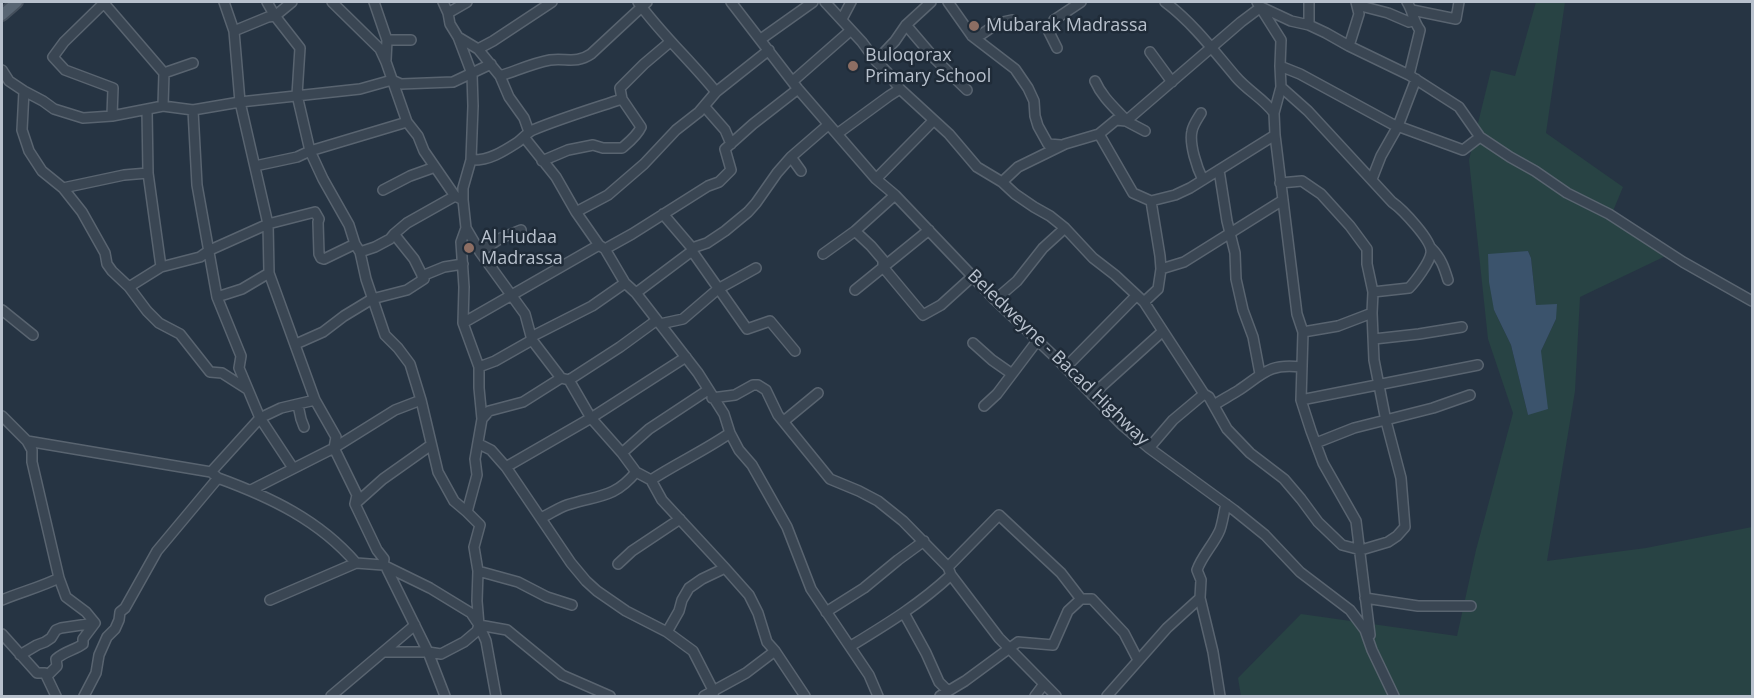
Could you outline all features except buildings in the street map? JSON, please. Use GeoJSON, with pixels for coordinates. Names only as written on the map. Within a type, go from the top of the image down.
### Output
{"type":"FeatureCollection","features":[{"type":"Feature","properties":{"kind":"main road"},"geometry":{"type":"LineString","coordinates":[[2,15],[17,2]]}},
{"type":"Feature","properties":{"kind":"street"},"geometry":{"type":"LineString","coordinates":[[112,116],[113,88],[65,70],[53,57],[63,42],[104,2],[164,73],[163,106]]}},
{"type":"Feature","properties":{"kind":"street"},"geometry":{"type":"LineString","coordinates":[[224,2],[234,31],[240,102],[267,224],[269,273],[315,400],[336,437],[334,448],[357,495],[355,504],[428,652],[445,696]]}},
{"type":"Feature","properties":{"kind":"street"},"geometry":{"type":"LineString","coordinates":[[267,2],[300,48],[297,95],[310,151],[349,225],[385,335],[410,364],[438,472],[454,501],[480,525],[474,547],[478,571],[479,625],[477,630],[464,642],[441,654],[383,652]]}},
{"type":"Feature","properties":{"kind":"street"},"geometry":{"type":"LineString","coordinates":[[234,31],[275,15],[292,2]]}},
{"type":"Feature","properties":{"kind":"street"},"geometry":{"type":"LineString","coordinates":[[332,2],[380,50],[407,122],[418,136],[424,151],[459,198],[466,228],[480,252],[525,314],[531,339],[565,379],[591,418],[636,472],[651,480],[662,500],[749,595],[758,613],[767,642],[805,696]]}},
{"type":"Feature","properties":{"kind":"street"},"geometry":{"type":"LineString","coordinates":[[374,2],[387,40],[386,62]]}},
{"type":"Feature","properties":{"kind":"street"},"geometry":{"type":"LineString","coordinates":[[129,287],[161,267],[200,257],[210,250],[267,224],[315,213],[319,219],[321,258],[358,248],[375,248],[390,239],[407,223],[459,198],[471,160],[472,74],[443,2]]}},
{"type":"Feature","properties":{"kind":"street"},"geometry":{"type":"LineString","coordinates":[[448,13],[467,2]]}},
{"type":"Feature","properties":{"kind":"street"},"geometry":{"type":"LineString","coordinates":[[478,49],[552,2]]}},
{"type":"Feature","properties":{"kind":"street","name":"Beledweyne - Bacad Highway"},"geometry":{"type":"LineString","coordinates":[[731,2],[828,125],[876,179],[895,195],[995,300],[1149,448],[1226,504],[1265,536],[1300,572],[1350,610],[1365,630],[1394,696]]}},
{"type":"Feature","properties":{"kind":"street"},"geometry":{"type":"LineString","coordinates":[[761,39],[813,2]]}},
{"type":"Feature","properties":{"kind":"street"},"geometry":{"type":"LineString","coordinates":[[825,2],[862,42],[900,90],[949,134],[977,166],[1065,228],[1093,258],[1140,299],[1204,394],[1209,397],[1227,429],[1250,453],[1284,479],[1342,545],[1360,550],[1388,542],[1405,527],[1401,478],[1374,360],[1373,292],[1367,264],[1367,249],[1321,194],[1302,181],[1280,183]]}},
{"type":"Feature","properties":{"kind":"street"},"geometry":{"type":"LineString","coordinates":[[842,19],[851,2]]}},
{"type":"Feature","properties":{"kind":"street"},"geometry":{"type":"LineString","coordinates":[[876,61],[906,25],[931,2]]}},
{"type":"Feature","properties":{"kind":"street"},"geometry":{"type":"LineString","coordinates":[[948,2],[972,36],[1015,69],[1034,101],[1038,126],[1048,144],[1061,145]]}},
{"type":"Feature","properties":{"kind":"street"},"geometry":{"type":"LineString","coordinates":[[1058,48],[1048,30],[1054,20],[1081,2]]}},
{"type":"Feature","properties":{"kind":"street"},"geometry":{"type":"LineString","coordinates":[[1165,2],[1177,10],[1212,47],[1238,80],[1274,113]]}},
{"type":"Feature","properties":{"kind":"street"},"geometry":{"type":"LineString","coordinates":[[1309,2],[1309,26]]}},
{"type":"Feature","properties":{"kind":"street"},"geometry":{"type":"LineString","coordinates":[[1411,11],[1456,19],[1459,2]]}},
{"type":"Feature","properties":{"kind":"street"},"geometry":{"type":"LineString","coordinates":[[500,76],[549,60],[575,61],[584,58],[591,54],[642,3],[670,42],[716,92]]}},
{"type":"Feature","properties":{"kind":"street"},"geometry":{"type":"LineString","coordinates":[[1349,46],[1359,14],[1356,3]]}},
{"type":"Feature","properties":{"kind":"street"},"geometry":{"type":"LineString","coordinates":[[1356,3],[1409,22],[1411,11]]}},
{"type":"Feature","properties":{"kind":"street"},"geometry":{"type":"LineString","coordinates":[[1126,121],[1259,4]]}},
{"type":"Feature","properties":{"kind":"street"},"geometry":{"type":"LineString","coordinates":[[1259,4],[1291,21],[1326,33],[1413,77],[1460,107],[1480,137],[1509,157],[1535,171],[1567,193],[1642,233],[1683,262],[1752,301]]}},
{"type":"Feature","properties":{"kind":"street"},"geometry":{"type":"LineString","coordinates":[[1259,4],[1281,40],[1281,87],[1274,113],[1275,135],[1297,314],[1303,332],[1301,400],[1323,463],[1356,521],[1372,650]]}},
{"type":"Feature","properties":{"kind":"street"},"geometry":{"type":"LineString","coordinates":[[1372,179],[1381,156],[1398,126],[1413,77],[1420,30],[1411,11]]}},
{"type":"Feature","properties":{"kind":"street"},"geometry":{"type":"LineString","coordinates":[[972,36],[982,34],[998,23],[1012,20]]}},
{"type":"Feature","properties":{"kind":"street"},"geometry":{"type":"LineString","coordinates":[[906,25],[935,59],[967,90]]}},
{"type":"Feature","properties":{"kind":"street"},"geometry":{"type":"LineString","coordinates":[[463,323],[602,247],[632,234],[708,186],[719,182],[731,170],[725,150],[796,85],[850,31]]}},
{"type":"Feature","properties":{"kind":"street"},"geometry":{"type":"LineString","coordinates":[[458,37],[478,49],[500,76],[509,97],[524,118],[526,134],[542,161],[556,177],[576,212],[625,283],[636,293],[699,373],[724,414],[739,450],[752,465],[787,526],[811,589],[851,646],[869,675],[878,696]]}},
{"type":"Feature","properties":{"kind":"street"},"geometry":{"type":"LineString","coordinates":[[387,40],[411,40]]}},
{"type":"Feature","properties":{"kind":"street"},"geometry":{"type":"LineString","coordinates":[[542,161],[568,150],[593,145],[603,148],[621,148],[639,132],[641,127],[622,99],[620,88],[670,42]]}},
{"type":"Feature","properties":{"kind":"street"},"geometry":{"type":"LineString","coordinates":[[576,212],[608,195],[644,164],[676,130],[699,112],[716,92],[769,50]]}},
{"type":"Feature","properties":{"kind":"street"},"geometry":{"type":"LineString","coordinates":[[1150,52],[1172,82]]}},
{"type":"Feature","properties":{"kind":"street"},"geometry":{"type":"LineString","coordinates":[[164,73],[193,63]]}},
{"type":"Feature","properties":{"kind":"street"},"geometry":{"type":"LineString","coordinates":[[2,70],[9,81],[54,109],[83,118],[112,116],[163,106],[193,110],[240,102],[360,89],[392,80],[401,84],[453,82],[491,64]]}},
{"type":"Feature","properties":{"kind":"street"},"geometry":{"type":"LineString","coordinates":[[1280,66],[1300,74],[1367,112],[1463,150],[1480,137]]}},
{"type":"Feature","properties":{"kind":"street"},"geometry":{"type":"LineString","coordinates":[[1095,81],[1101,94],[1110,101],[1126,121]]}},
{"type":"Feature","properties":{"kind":"street"},"geometry":{"type":"LineString","coordinates":[[1281,87],[1308,111],[1416,226],[1444,265],[1448,280]]}},
{"type":"Feature","properties":{"kind":"street"},"geometry":{"type":"LineString","coordinates":[[837,134],[900,90]]}},
{"type":"Feature","properties":{"kind":"street"},"geometry":{"type":"LineString","coordinates":[[24,91],[22,130],[29,151],[42,171],[63,188],[82,212],[105,253],[107,264],[159,323],[180,334],[210,372],[222,373],[247,389]]}},
{"type":"Feature","properties":{"kind":"street"},"geometry":{"type":"LineString","coordinates":[[471,160],[489,159],[526,134],[622,99]]}},
{"type":"Feature","properties":{"kind":"street"},"geometry":{"type":"LineString","coordinates":[[704,106],[725,130],[731,144]]}},
{"type":"Feature","properties":{"kind":"street"},"geometry":{"type":"LineString","coordinates":[[147,110],[148,173],[161,267]]}},
{"type":"Feature","properties":{"kind":"street"},"geometry":{"type":"LineString","coordinates":[[193,110],[197,185],[217,297],[242,356],[239,368],[247,389],[260,418],[293,468]]}},
{"type":"Feature","properties":{"kind":"street"},"geometry":{"type":"LineString","coordinates":[[1201,113],[1192,129],[1192,139],[1198,169],[1203,180]]}},
{"type":"Feature","properties":{"kind":"street"},"geometry":{"type":"LineString","coordinates":[[1002,182],[1018,167],[1061,145],[1099,134],[1116,120],[1126,121],[1145,131]]}},
{"type":"Feature","properties":{"kind":"street"},"geometry":{"type":"LineString","coordinates":[[876,179],[933,121]]}},
{"type":"Feature","properties":{"kind":"street"},"geometry":{"type":"LineString","coordinates":[[255,166],[297,157],[407,122]]}},
{"type":"Feature","properties":{"kind":"street"},"geometry":{"type":"LineString","coordinates":[[636,293],[692,249],[707,243],[748,212],[791,157],[828,125]]}},
{"type":"Feature","properties":{"kind":"street"},"geometry":{"type":"LineString","coordinates":[[1099,134],[1133,193],[1151,201],[1175,195],[1275,135]]}},
{"type":"Feature","properties":{"kind":"street"},"geometry":{"type":"LineString","coordinates":[[791,157],[801,171]]}},
{"type":"Feature","properties":{"kind":"street"},"geometry":{"type":"LineString","coordinates":[[383,189],[435,167]]}},
{"type":"Feature","properties":{"kind":"street"},"geometry":{"type":"LineString","coordinates":[[1219,170],[1235,254],[1236,279],[1243,310],[1253,337],[1260,374]]}},
{"type":"Feature","properties":{"kind":"street"},"geometry":{"type":"LineString","coordinates":[[63,188],[124,175],[148,173]]}},
{"type":"Feature","properties":{"kind":"street"},"geometry":{"type":"LineString","coordinates":[[824,254],[855,231],[895,195]]}},
{"type":"Feature","properties":{"kind":"street"},"geometry":{"type":"LineString","coordinates":[[1161,269],[1184,262],[1283,200]]}},
{"type":"Feature","properties":{"kind":"street"},"geometry":{"type":"LineString","coordinates":[[1066,367],[1140,299],[1158,289],[1161,269],[1151,201]]}},
{"type":"Feature","properties":{"kind":"street"},"geometry":{"type":"LineString","coordinates":[[663,214],[692,249],[747,329],[770,321],[795,351]]}},
{"type":"Feature","properties":{"kind":"street"},"geometry":{"type":"LineString","coordinates":[[466,228],[461,243],[463,323],[479,367],[482,419],[475,459],[477,475],[466,512]]}},
{"type":"Feature","properties":{"kind":"street"},"geometry":{"type":"LineString","coordinates":[[995,300],[1017,281],[1043,248],[1065,228]]}},
{"type":"Feature","properties":{"kind":"street"},"geometry":{"type":"LineString","coordinates":[[480,252],[501,238],[521,230]]}},
{"type":"Feature","properties":{"kind":"street"},"geometry":{"type":"LineString","coordinates":[[855,290],[929,230]]}},
{"type":"Feature","properties":{"kind":"street"},"geometry":{"type":"LineString","coordinates":[[855,231],[872,246],[883,260],[883,267],[923,315],[941,305],[973,276]]}},
{"type":"Feature","properties":{"kind":"street"},"geometry":{"type":"LineString","coordinates":[[296,344],[323,332],[372,299],[407,290],[424,279],[406,248],[394,234]]}},
{"type":"Feature","properties":{"kind":"street"},"geometry":{"type":"LineString","coordinates":[[1373,292],[1409,288],[1419,278],[1431,256],[1431,248]]}},
{"type":"Feature","properties":{"kind":"street"},"geometry":{"type":"LineString","coordinates":[[422,276],[444,267],[463,264]]}},
{"type":"Feature","properties":{"kind":"street"},"geometry":{"type":"LineString","coordinates":[[482,419],[489,411],[523,402],[565,379],[659,322],[683,319],[718,289],[756,268]]}},
{"type":"Feature","properties":{"kind":"street"},"geometry":{"type":"LineString","coordinates":[[217,297],[242,290],[269,273]]}},
{"type":"Feature","properties":{"kind":"street"},"geometry":{"type":"LineString","coordinates":[[479,367],[495,361],[592,306],[625,283]]}},
{"type":"Feature","properties":{"kind":"street"},"geometry":{"type":"LineString","coordinates":[[2,310],[33,335]]}},
{"type":"Feature","properties":{"kind":"street"},"geometry":{"type":"LineString","coordinates":[[1303,332],[1338,326],[1372,313]]}},
{"type":"Feature","properties":{"kind":"street"},"geometry":{"type":"LineString","coordinates":[[1374,339],[1462,327]]}},
{"type":"Feature","properties":{"kind":"street"},"geometry":{"type":"LineString","coordinates":[[1092,395],[1163,331]]}},
{"type":"Feature","properties":{"kind":"street"},"geometry":{"type":"LineString","coordinates":[[984,406],[997,394],[1037,341]]}},
{"type":"Feature","properties":{"kind":"street"},"geometry":{"type":"LineString","coordinates":[[973,343],[1012,374]]}},
{"type":"Feature","properties":{"kind":"street"},"geometry":{"type":"LineString","coordinates":[[506,468],[591,418],[686,357]]}},
{"type":"Feature","properties":{"kind":"street"},"geometry":{"type":"LineString","coordinates":[[1301,400],[1478,365]]}},
{"type":"Feature","properties":{"kind":"street"},"geometry":{"type":"LineString","coordinates":[[1214,405],[1260,374],[1276,367],[1301,367]]}},
{"type":"Feature","properties":{"kind":"street"},"geometry":{"type":"LineString","coordinates":[[622,453],[650,429],[710,394],[735,394],[753,385],[758,385],[766,390],[778,415],[830,479],[878,501],[924,541],[950,571],[1009,650],[1056,696]]}},
{"type":"Feature","properties":{"kind":"street"},"geometry":{"type":"LineString","coordinates":[[784,421],[818,393]]}},
{"type":"Feature","properties":{"kind":"street"},"geometry":{"type":"LineString","coordinates":[[1149,448],[1173,420],[1204,394]]}},
{"type":"Feature","properties":{"kind":"street"},"geometry":{"type":"LineString","coordinates":[[1316,443],[1354,428],[1432,408],[1470,395]]}},
{"type":"Feature","properties":{"kind":"street"},"geometry":{"type":"LineString","coordinates":[[84,696],[96,673],[99,655],[107,637],[115,629],[120,612],[128,603],[153,557],[215,475],[260,418],[281,408],[315,400]]}},
{"type":"Feature","properties":{"kind":"street"},"geometry":{"type":"LineString","coordinates":[[251,490],[334,448],[394,410],[421,400]]}},
{"type":"Feature","properties":{"kind":"street"},"geometry":{"type":"LineString","coordinates":[[298,405],[304,427]]}},
{"type":"Feature","properties":{"kind":"street"},"geometry":{"type":"LineString","coordinates":[[2,416],[27,441],[32,450],[32,462],[58,578],[66,597],[86,612],[95,623]]}},
{"type":"Feature","properties":{"kind":"street"},"geometry":{"type":"LineString","coordinates":[[651,480],[669,468],[700,453],[730,433]]}},
{"type":"Feature","properties":{"kind":"street"},"geometry":{"type":"LineString","coordinates":[[27,441],[215,475],[279,503],[312,523],[341,546],[356,563]]}},
{"type":"Feature","properties":{"kind":"street"},"geometry":{"type":"LineString","coordinates":[[479,444],[491,450],[506,468],[571,563],[597,591],[626,611],[667,632],[693,651],[714,692]]}},
{"type":"Feature","properties":{"kind":"street"},"geometry":{"type":"LineString","coordinates":[[355,504],[383,479],[432,446]]}},
{"type":"Feature","properties":{"kind":"street"},"geometry":{"type":"LineString","coordinates":[[541,518],[567,505],[612,492],[626,484],[636,472]]}},
{"type":"Feature","properties":{"kind":"street"},"geometry":{"type":"LineString","coordinates":[[1220,696],[1213,652],[1200,598],[1201,580],[1197,570],[1201,558],[1220,531],[1226,504]]}},
{"type":"Feature","properties":{"kind":"street"},"geometry":{"type":"LineString","coordinates":[[851,646],[928,596],[999,515],[1061,573],[1081,599]]}},
{"type":"Feature","properties":{"kind":"street"},"geometry":{"type":"LineString","coordinates":[[618,564],[632,551],[680,519]]}},
{"type":"Feature","properties":{"kind":"street"},"geometry":{"type":"LineString","coordinates":[[826,612],[864,588],[924,541]]}},
{"type":"Feature","properties":{"kind":"street"},"geometry":{"type":"LineString","coordinates":[[270,600],[356,563],[385,567],[430,588],[471,613],[486,641],[496,696]]}},
{"type":"Feature","properties":{"kind":"street"},"geometry":{"type":"LineString","coordinates":[[667,632],[689,588],[725,568]]}},
{"type":"Feature","properties":{"kind":"street"},"geometry":{"type":"LineString","coordinates":[[478,571],[518,582],[547,597],[572,605]]}},
{"type":"Feature","properties":{"kind":"street"},"geometry":{"type":"LineString","coordinates":[[2,600],[19,592],[35,589],[58,578]]}},
{"type":"Feature","properties":{"kind":"street"},"geometry":{"type":"LineString","coordinates":[[1107,696],[1167,628],[1200,598]]}},
{"type":"Feature","properties":{"kind":"street"},"geometry":{"type":"LineString","coordinates":[[1365,598],[1418,606],[1471,606]]}},
{"type":"Feature","properties":{"kind":"street"},"geometry":{"type":"LineString","coordinates":[[904,613],[926,653],[944,694],[1018,642],[1053,645],[1068,611],[1081,599],[1092,599],[1104,611],[1124,633],[1138,660]]}},
{"type":"Feature","properties":{"kind":"street"},"geometry":{"type":"LineString","coordinates":[[20,655],[51,638],[56,630],[68,626],[95,623]]}},
{"type":"Feature","properties":{"kind":"street"},"geometry":{"type":"LineString","coordinates":[[46,676],[57,666],[56,659],[64,652],[83,644],[83,639],[95,623]]}},
{"type":"Feature","properties":{"kind":"street"},"geometry":{"type":"LineString","coordinates":[[332,696],[415,625]]}},
{"type":"Feature","properties":{"kind":"street"},"geometry":{"type":"LineString","coordinates":[[479,625],[507,630],[562,675],[610,696]]}},
{"type":"Feature","properties":{"kind":"street"},"geometry":{"type":"LineString","coordinates":[[2,634],[38,673],[45,673],[56,696]]}},
{"type":"Feature","properties":{"kind":"street"},"geometry":{"type":"LineString","coordinates":[[704,696],[746,673],[775,651]]}},
{"type":"Feature","properties":{"kind":"street"},"geometry":{"type":"LineString","coordinates":[[1035,696],[1044,684]]}},
{"type":"Feature","properties":{"kind":"green space"},"geometry":{"type":"Polygon","coordinates":[[[1536,2],[1565,2],[1546,133],[1623,187],[1613,211],[1674,252],[1580,297],[1575,391],[1547,561],[1646,548],[1752,527],[1752,696],[1241,696],[1238,678],[1301,614],[1457,636],[1476,550],[1513,413],[1488,339],[1469,160],[1491,70],[1515,76],[1536,2]],[[1528,251],[1494,310],[1511,345],[1528,415],[1541,351],[1556,319],[1536,305],[1531,258],[1528,251]]]}},
{"type":"Feature","properties":{"kind":"water"},"geometry":{"type":"Polygon","coordinates":[[[1528,251],[1531,258],[1536,305],[1557,304],[1556,319],[1541,351],[1548,409],[1528,415],[1511,345],[1494,310],[1489,282],[1488,254],[1528,251]]]}},
{"type":"Feature","properties":{"kind":"place","name":"Mubarak Madrassa"},"geometry":{"type":"Point","coordinates":[974,26]}},
{"type":"Feature","properties":{"kind":"place","name":"Buloqorax Primary School"},"geometry":{"type":"Point","coordinates":[853,66]}},
{"type":"Feature","properties":{"kind":"place","name":"Al Hudaa Madrassa"},"geometry":{"type":"Point","coordinates":[469,248]}}]}
